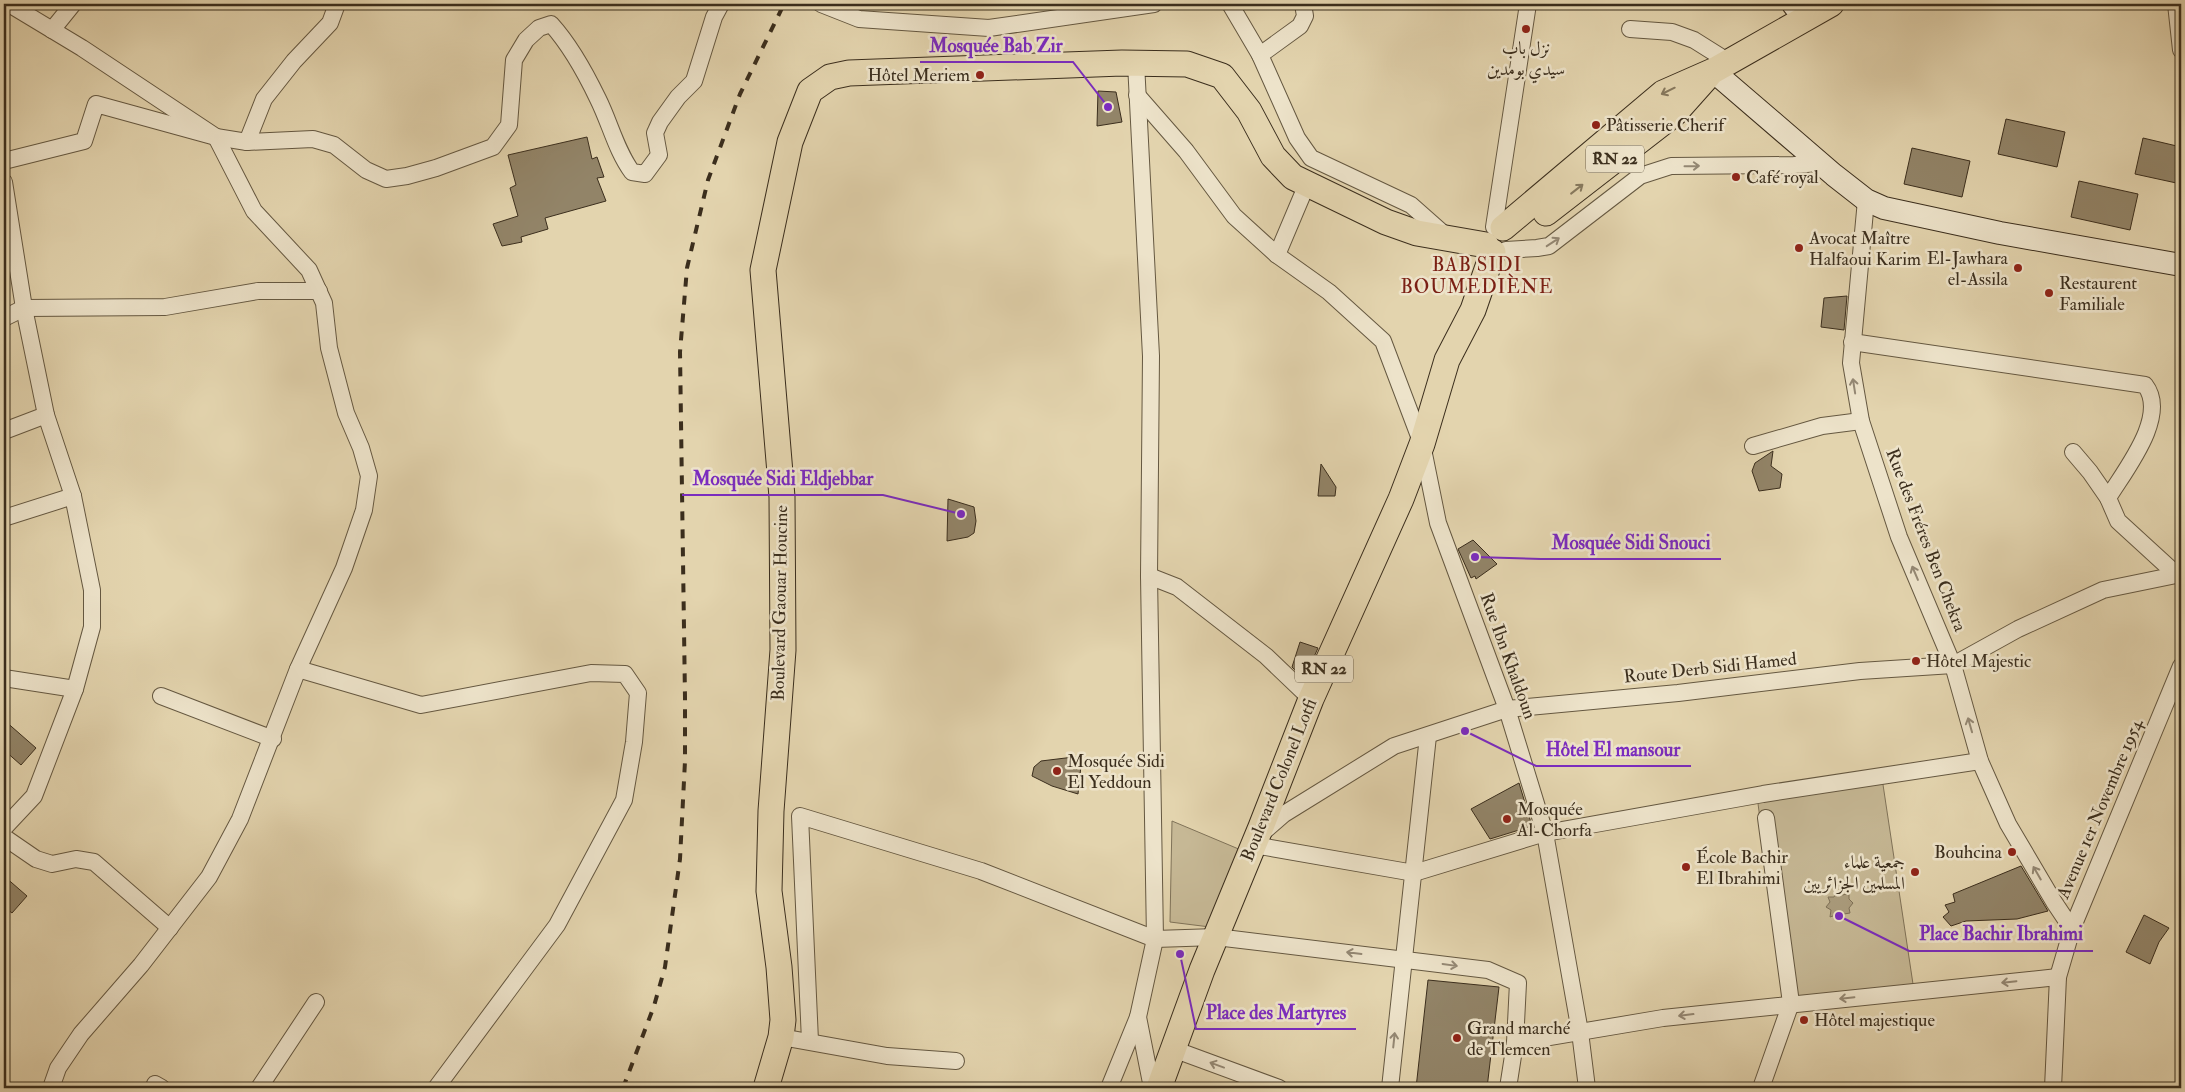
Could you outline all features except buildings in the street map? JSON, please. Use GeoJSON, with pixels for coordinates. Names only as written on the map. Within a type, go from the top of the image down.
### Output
{"type":"FeatureCollection","features":[{"type":"Feature","properties":{"kind":"main road","name":"RN 22"},"geometry":{"type":"LineString","coordinates":[[1499,240],[1663,93],[1721,66],[1798,11],[1831,4]]}},
{"type":"Feature","properties":{"kind":"main road","name":"Boulevard Gaouar Houcine"},"geometry":{"type":"LineString","coordinates":[[766,1088],[781,1037],[783,1020],[779,967],[769,891],[771,811],[783,650],[782,497],[763,270],[790,142],[810,91],[830,77],[849,73],[1136,63],[1187,64],[1222,76],[1249,111],[1273,156],[1293,177],[1386,222],[1417,233],[1448,238],[1499,240]]}},
{"type":"Feature","properties":{"kind":"main road"},"geometry":{"type":"LineString","coordinates":[[1721,66],[1819,163],[1866,200],[1884,208],[2000,233],[2181,265]]}},
{"type":"Feature","properties":{"kind":"main road","name":"Boulevard Colonel Lotfi"},"geometry":{"type":"LineString","coordinates":[[1159,1088],[1216,937],[1311,699],[1401,499],[1422,444],[1447,360],[1473,310],[1499,240]]}},
{"type":"Feature","properties":{"kind":"street"},"geometry":{"type":"LineString","coordinates":[[9,4],[216,137],[254,211],[309,270],[324,303],[329,348],[346,413],[361,448],[369,476],[364,510],[344,568],[298,669],[273,739],[236,827],[209,877],[141,965],[81,1034],[58,1068],[51,1088]]}},
{"type":"Feature","properties":{"kind":"street"},"geometry":{"type":"LineString","coordinates":[[52,30],[73,4]]}},
{"type":"Feature","properties":{"kind":"street"},"geometry":{"type":"LineString","coordinates":[[247,142],[264,99],[294,61],[330,23],[337,4]]}},
{"type":"Feature","properties":{"kind":"street"},"geometry":{"type":"LineString","coordinates":[[4,161],[84,141],[96,104],[216,137],[247,142],[314,139],[334,145],[366,170],[386,179],[407,176],[436,168],[493,147],[508,125],[514,60],[526,40],[538,28],[551,24],[562,36],[598,99],[623,159],[632,172],[645,174],[659,155],[655,133],[660,122],[678,97],[694,81],[714,17],[721,4]]}},
{"type":"Feature","properties":{"kind":"street"},"geometry":{"type":"LineString","coordinates":[[821,4],[859,19],[988,28],[1080,10],[1154,4]]}},
{"type":"Feature","properties":{"kind":"street"},"geometry":{"type":"LineString","coordinates":[[1230,4],[1260,54],[1297,138],[1311,158],[1412,206],[1448,238]]}},
{"type":"Feature","properties":{"kind":"street"},"geometry":{"type":"LineString","coordinates":[[1260,54],[1300,26],[1305,16],[1303,4]]}},
{"type":"Feature","properties":{"kind":"street"},"geometry":{"type":"LineString","coordinates":[[1528,4],[1499,240],[1537,248],[1548,246],[1640,176],[1671,166],[1819,163]]}},
{"type":"Feature","properties":{"kind":"street"},"geometry":{"type":"LineString","coordinates":[[2176,4],[2181,50]]}},
{"type":"Feature","properties":{"kind":"street"},"geometry":{"type":"LineString","coordinates":[[1630,29],[1672,32],[1694,40],[1721,66]]}},
{"type":"Feature","properties":{"kind":"street"},"geometry":{"type":"LineString","coordinates":[[1109,1088],[1138,1017],[1154,939],[1149,576],[1151,356],[1136,63]]}},
{"type":"Feature","properties":{"kind":"street","name":"Rue Ibn Khaldoun"},"geometry":{"type":"LineString","coordinates":[[1137,96],[1186,151],[1234,216],[1277,255],[1329,292],[1383,341],[1422,444],[1438,523],[1507,709],[1545,833],[1580,1032],[1587,1088]]}},
{"type":"Feature","properties":{"kind":"street"},"geometry":{"type":"LineString","coordinates":[[4,182],[24,308],[46,415],[73,496],[92,590],[92,627],[75,689],[34,796],[4,828]]}},
{"type":"Feature","properties":{"kind":"street"},"geometry":{"type":"LineString","coordinates":[[1277,255],[1307,184]]}},
{"type":"Feature","properties":{"kind":"street","name":"Rue des Fréres Ben Chekra"},"geometry":{"type":"LineString","coordinates":[[1866,200],[1851,363],[1861,421],[1899,536],[1953,665],[1980,762],[2008,824],[2072,929]]}},
{"type":"Feature","properties":{"kind":"street"},"geometry":{"type":"LineString","coordinates":[[4,318],[24,308],[165,307],[258,291],[318,291]]}},
{"type":"Feature","properties":{"kind":"street"},"geometry":{"type":"LineString","coordinates":[[1852,342],[2145,385],[2150,391],[2152,418],[2146,435],[2108,498]]}},
{"type":"Feature","properties":{"kind":"street"},"geometry":{"type":"LineString","coordinates":[[4,431],[46,415]]}},
{"type":"Feature","properties":{"kind":"street"},"geometry":{"type":"LineString","coordinates":[[1754,446],[1822,426],[1861,421]]}},
{"type":"Feature","properties":{"kind":"street"},"geometry":{"type":"LineString","coordinates":[[2072,452],[2090,472],[2108,498],[2118,521],[2179,574]]}},
{"type":"Feature","properties":{"kind":"street"},"geometry":{"type":"LineString","coordinates":[[4,518],[73,496]]}},
{"type":"Feature","properties":{"kind":"street","name":"Route Derb Sidi Hamed"},"geometry":{"type":"LineString","coordinates":[[1255,841],[1284,814],[1394,746],[1507,709],[1678,693],[1860,671],[1953,665],[2018,629],[2103,590],[2179,574]]}},
{"type":"Feature","properties":{"kind":"street"},"geometry":{"type":"LineString","coordinates":[[1149,576],[1177,587],[1266,656],[1311,699]]}},
{"type":"Feature","properties":{"kind":"street","name":"Avenue 1er Novembre 1954"},"geometry":{"type":"LineString","coordinates":[[2053,1088],[2058,977],[2072,929],[2181,666]]}},
{"type":"Feature","properties":{"kind":"street"},"geometry":{"type":"LineString","coordinates":[[298,669],[421,705],[591,674],[625,674],[638,693],[634,742],[624,800],[557,926],[436,1088]]}},
{"type":"Feature","properties":{"kind":"street"},"geometry":{"type":"LineString","coordinates":[[4,678],[75,689]]}},
{"type":"Feature","properties":{"kind":"street"},"geometry":{"type":"LineString","coordinates":[[161,696],[273,739]]}},
{"type":"Feature","properties":{"kind":"street"},"geometry":{"type":"LineString","coordinates":[[1390,1088],[1402,959],[1414,873],[1428,736]]}},
{"type":"Feature","properties":{"kind":"street"},"geometry":{"type":"LineString","coordinates":[[1255,841],[1414,873],[1545,833],[1762,794],[1980,762]]}},
{"type":"Feature","properties":{"kind":"street"},"geometry":{"type":"LineString","coordinates":[[810,1042],[800,816],[981,871],[1154,939],[1216,937],[1488,970],[1518,983],[1515,1043],[1508,1088]]}},
{"type":"Feature","properties":{"kind":"street"},"geometry":{"type":"LineString","coordinates":[[1761,1088],[1791,1003],[1766,818]]}},
{"type":"Feature","properties":{"kind":"street"},"geometry":{"type":"LineString","coordinates":[[4,837],[36,860],[52,864],[76,859],[94,862],[170,928]]}},
{"type":"Feature","properties":{"kind":"street"},"geometry":{"type":"LineString","coordinates":[[1515,1043],[1663,1018],[1791,1003],[2058,977]]}},
{"type":"Feature","properties":{"kind":"street"},"geometry":{"type":"LineString","coordinates":[[259,1088],[316,1002]]}},
{"type":"Feature","properties":{"kind":"street"},"geometry":{"type":"LineString","coordinates":[[1138,1017],[1152,1088]]}},
{"type":"Feature","properties":{"kind":"street"},"geometry":{"type":"LineString","coordinates":[[781,1037],[887,1056],[956,1060]]}},
{"type":"Feature","properties":{"kind":"street"},"geometry":{"type":"LineString","coordinates":[[1173,1049],[1279,1088]]}},
{"type":"Feature","properties":{"kind":"shaded area"},"geometry":{"type":"Polygon","coordinates":[[[1882,778],[1913,984],[1784,1002],[1757,796],[1882,778]]]}},
{"type":"Feature","properties":{"kind":"shaded area"},"geometry":{"type":"Polygon","coordinates":[[[1172,821],[1241,850],[1210,927],[1170,922],[1172,821]]]}},
{"type":"Feature","properties":{"kind":"shaded area"},"geometry":{"type":"Polygon","coordinates":[[[1837,892],[1843,895],[1849,893],[1849,899],[1853,903],[1849,908],[1850,913],[1844,914],[1841,918],[1836,915],[1830,917],[1831,910],[1826,907],[1830,902],[1828,897],[1834,897],[1837,892]]]}},
{"type":"Feature","properties":{"kind":"railway"},"geometry":{"type":"LineString","coordinates":[[623,1088],[654,1006],[665,967],[680,859],[685,761],[680,352],[687,268],[708,180],[740,94],[784,4]]}},
{"type":"Feature","properties":{"kind":"place","name":"نزل باب سيدي بومدين"},"geometry":{"type":"Point","coordinates":[1526,29]}},
{"type":"Feature","properties":{"kind":"place","name":"Hôtel Meriem"},"geometry":{"type":"Point","coordinates":[980,75]}},
{"type":"Feature","properties":{"kind":"place","name":"Mosquée Bab Zir"},"geometry":{"type":"Point","coordinates":[1108,107]}},
{"type":"Feature","properties":{"kind":"place","name":"Pâtisserie Cherif"},"geometry":{"type":"Point","coordinates":[1596,125]}},
{"type":"Feature","properties":{"kind":"place","name":"Café royal"},"geometry":{"type":"Point","coordinates":[1736,177]}},
{"type":"Feature","properties":{"kind":"place","name":"Avocat Maître Halfaoui Karim"},"geometry":{"type":"Point","coordinates":[1799,248]}},
{"type":"Feature","properties":{"kind":"place","name":"El-Jawhara el-Assila"},"geometry":{"type":"Point","coordinates":[2018,268]}},
{"type":"Feature","properties":{"kind":"place","name":"Restaurent Familiale"},"geometry":{"type":"Point","coordinates":[2049,293]}},
{"type":"Feature","properties":{"kind":"place","name":"Mosquée Sidi Eldjebbar"},"geometry":{"type":"Point","coordinates":[961,514]}},
{"type":"Feature","properties":{"kind":"place","name":"Mosquée Sidi Snouci"},"geometry":{"type":"Point","coordinates":[1475,557]}},
{"type":"Feature","properties":{"kind":"place","name":"Hôtel Majestic"},"geometry":{"type":"Point","coordinates":[1916,661]}},
{"type":"Feature","properties":{"kind":"place","name":"Hôtel El mansour"},"geometry":{"type":"Point","coordinates":[1465,731]}},
{"type":"Feature","properties":{"kind":"place","name":"Mosquée Sidi El Yeddoun"},"geometry":{"type":"Point","coordinates":[1057,771]}},
{"type":"Feature","properties":{"kind":"place","name":"Mosquée Al-Chorfa"},"geometry":{"type":"Point","coordinates":[1507,819]}},
{"type":"Feature","properties":{"kind":"place","name":"Bouhcina"},"geometry":{"type":"Point","coordinates":[2012,852]}},
{"type":"Feature","properties":{"kind":"place","name":"École Bachir El Ibrahimi"},"geometry":{"type":"Point","coordinates":[1686,867]}},
{"type":"Feature","properties":{"kind":"place","name":"جمعية علماء المسلمين الجزائريين"},"geometry":{"type":"Point","coordinates":[1915,872]}},
{"type":"Feature","properties":{"kind":"place","name":"Place Bachir Ibrahimi"},"geometry":{"type":"Point","coordinates":[1839,916]}},
{"type":"Feature","properties":{"kind":"place","name":"Place des Martyres"},"geometry":{"type":"Point","coordinates":[1180,954]}},
{"type":"Feature","properties":{"kind":"place","name":"Hôtel majestique"},"geometry":{"type":"Point","coordinates":[1804,1020]}},
{"type":"Feature","properties":{"kind":"place","name":"Grand marché de Tlemcen"},"geometry":{"type":"Point","coordinates":[1457,1038]}},
{"type":"Feature","properties":{"kind":"district","name":"BAB SIDI BOUMEDIÈNE"},"geometry":{"type":"Point","coordinates":[1477,276]}}]}
